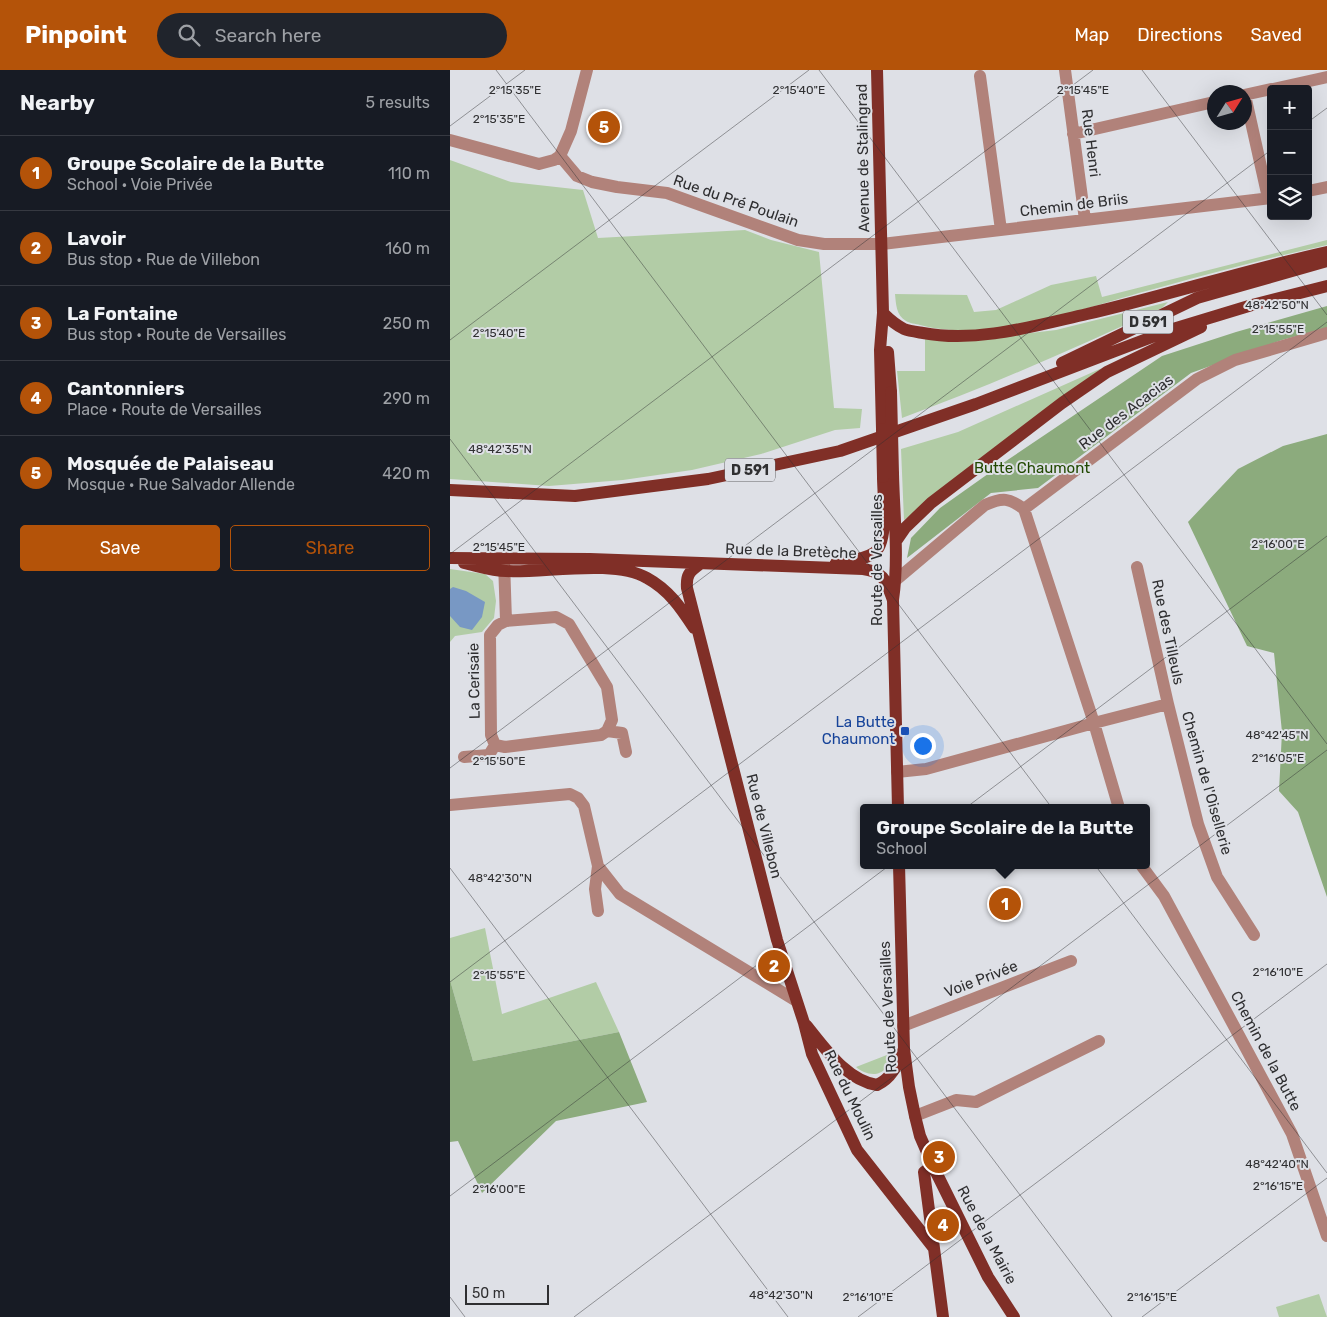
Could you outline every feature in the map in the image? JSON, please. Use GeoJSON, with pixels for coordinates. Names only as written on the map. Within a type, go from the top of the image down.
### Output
{"type":"FeatureCollection","features":[{"type":"Feature","properties":{"kind":"main road","name":"Avenue de Stalingrad"},"geometry":{"type":"LineString","coordinates":[[878,70],[882,244]]}},
{"type":"Feature","properties":{"kind":"main road","name":"Route de Versailles"},"geometry":{"type":"LineString","coordinates":[[882,244],[883,313],[888,350],[886,394],[888,475]]}},
{"type":"Feature","properties":{"kind":"main road"},"geometry":{"type":"LineString","coordinates":[[883,313],[893,323],[905,330],[934,335],[977,336],[1031,327],[1327,252]]}},
{"type":"Feature","properties":{"kind":"main road","name":"D 591"},"geometry":{"type":"LineString","coordinates":[[976,404],[1197,298],[1327,260]]}},
{"type":"Feature","properties":{"kind":"main road","name":"D 591"},"geometry":{"type":"LineString","coordinates":[[450,490],[576,496],[708,479],[840,451],[976,404],[1173,329],[1252,305],[1327,286]]}},
{"type":"Feature","properties":{"kind":"main road"},"geometry":{"type":"LineString","coordinates":[[896,541],[905,528],[931,503],[1062,403],[1107,372],[1235,310]]}},
{"type":"Feature","properties":{"kind":"main road","name":"Route de Versailles"},"geometry":{"type":"LineString","coordinates":[[886,394],[882,428],[896,541],[896,580],[893,600],[898,804]]}},
{"type":"Feature","properties":{"kind":"main road"},"geometry":{"type":"LineString","coordinates":[[814,567],[860,559],[872,555],[878,550],[883,536],[888,475]]}},
{"type":"Feature","properties":{"kind":"main road","name":"Rue de Villebon"},"geometry":{"type":"LineString","coordinates":[[450,559],[504,557],[700,564]]}},
{"type":"Feature","properties":{"kind":"main road","name":"Rue de Villebon"},"geometry":{"type":"LineString","coordinates":[[450,559],[504,571],[590,568],[630,571],[647,578],[666,591],[677,603],[698,635]]}},
{"type":"Feature","properties":{"kind":"main road","name":"Rue de la Bretèche"},"geometry":{"type":"LineString","coordinates":[[700,564],[872,570],[880,574],[885,580],[893,600]]}},
{"type":"Feature","properties":{"kind":"main road","name":"Rue de Villebon"},"geometry":{"type":"LineString","coordinates":[[700,564],[686,578],[698,635],[774,930],[795,1000],[804,1023]]}},
{"type":"Feature","properties":{"kind":"main road","name":"Route de Versailles"},"geometry":{"type":"LineString","coordinates":[[899,869],[904,1049],[915,1116],[920,1136],[933,1166]]}},
{"type":"Feature","properties":{"kind":"main road"},"geometry":{"type":"LineString","coordinates":[[804,1023],[840,1065],[867,1083],[877,1085],[889,1077],[896,1068],[904,1049]]}},
{"type":"Feature","properties":{"kind":"main road","name":"Rue du Moulin"},"geometry":{"type":"LineString","coordinates":[[804,1023],[812,1054],[857,1150],[933,1247]]}},
{"type":"Feature","properties":{"kind":"main road"},"geometry":{"type":"LineString","coordinates":[[933,1166],[924,1172],[943,1317]]}},
{"type":"Feature","properties":{"kind":"main road","name":"Rue de la Mairie"},"geometry":{"type":"LineString","coordinates":[[933,1166],[988,1277],[1014,1317]]}},
{"type":"Feature","properties":{"kind":"street"},"geometry":{"type":"LineString","coordinates":[[450,140],[539,164],[560,156],[571,131],[588,70]]}},
{"type":"Feature","properties":{"kind":"street","name":"Rue Henri"},"geometry":{"type":"LineString","coordinates":[[1065,70],[1085,220]]}},
{"type":"Feature","properties":{"kind":"street"},"geometry":{"type":"LineString","coordinates":[[980,76],[1001,230]]}},
{"type":"Feature","properties":{"kind":"street"},"geometry":{"type":"LineString","coordinates":[[1290,85],[1327,77]]}},
{"type":"Feature","properties":{"kind":"street"},"geometry":{"type":"LineString","coordinates":[[1252,93],[1267,90]]}},
{"type":"Feature","properties":{"kind":"street"},"geometry":{"type":"LineString","coordinates":[[1073,134],[1207,104]]}},
{"type":"Feature","properties":{"kind":"street"},"geometry":{"type":"LineString","coordinates":[[1252,124],[1267,186]]}},
{"type":"Feature","properties":{"kind":"street","name":"Rue du Pré Poulain"},"geometry":{"type":"LineString","coordinates":[[560,156],[577,176],[592,182],[668,193],[798,240],[824,244],[882,244]]}},
{"type":"Feature","properties":{"kind":"street"},"geometry":{"type":"LineString","coordinates":[[1312,190],[1327,187]]}},
{"type":"Feature","properties":{"kind":"street","name":"Chemin de Briis"},"geometry":{"type":"LineString","coordinates":[[882,244],[1267,198]]}},
{"type":"Feature","properties":{"kind":"street","name":"Rue des Acacias"},"geometry":{"type":"LineString","coordinates":[[1024,510],[1197,379],[1235,360],[1327,334]]}},
{"type":"Feature","properties":{"kind":"street"},"geometry":{"type":"LineString","coordinates":[[896,580],[986,505],[998,499],[1012,500],[1024,510],[1094,723],[1118,804]]}},
{"type":"Feature","properties":{"kind":"street"},"geometry":{"type":"LineString","coordinates":[[464,756],[489,755],[495,745],[505,747],[602,735],[607,731],[612,720],[607,687],[569,624],[556,617],[506,621],[504,557]]}},
{"type":"Feature","properties":{"kind":"street","name":"Rue des Tilleuls"},"geometry":{"type":"LineString","coordinates":[[1137,567],[1168,704]]}},
{"type":"Feature","properties":{"kind":"street","name":"La Cerisaie"},"geometry":{"type":"LineString","coordinates":[[495,745],[491,735],[490,634],[498,625],[506,621]]}},
{"type":"Feature","properties":{"kind":"street","name":"Chemin de l'Oisellerie"},"geometry":{"type":"LineString","coordinates":[[1094,723],[1168,704],[1198,824],[1217,877],[1254,935]]}},
{"type":"Feature","properties":{"kind":"street"},"geometry":{"type":"LineString","coordinates":[[897,772],[926,769],[1094,723]]}},
{"type":"Feature","properties":{"kind":"street"},"geometry":{"type":"LineString","coordinates":[[607,731],[622,733],[626,752]]}},
{"type":"Feature","properties":{"kind":"street"},"geometry":{"type":"LineString","coordinates":[[450,805],[570,794],[578,798],[584,806],[598,866],[595,889],[598,911]]}},
{"type":"Feature","properties":{"kind":"street"},"geometry":{"type":"LineString","coordinates":[[598,866],[620,894],[795,1000]]}},
{"type":"Feature","properties":{"kind":"street","name":"Chemin de la Butte"},"geometry":{"type":"LineString","coordinates":[[1144,869],[1164,896],[1292,1134],[1327,1236]]}},
{"type":"Feature","properties":{"kind":"street","name":"Voie Privée"},"geometry":{"type":"LineString","coordinates":[[903,1026],[1071,961]]}},
{"type":"Feature","properties":{"kind":"street"},"geometry":{"type":"LineString","coordinates":[[915,1116],[956,1100],[976,1102],[1099,1041]]}},
{"type":"Feature","properties":{"kind":"green space"},"geometry":{"type":"Polygon","coordinates":[[[450,160],[511,182],[583,190],[598,238],[745,230],[771,240],[819,252],[834,408],[862,409],[860,428],[835,430],[761,454],[692,470],[623,480],[549,486],[450,479],[450,160]]]}},
{"type":"Feature","properties":{"kind":"green space"},"geometry":{"type":"Polygon","coordinates":[[[1327,240],[1327,245],[1225,270],[1075,312],[1010,326],[979,330],[948,330],[920,325],[903,319],[896,305],[895,294],[967,295],[974,312],[996,310],[1051,285],[1096,276],[1102,297],[1327,240]]]}},
{"type":"Feature","properties":{"kind":"green space"},"geometry":{"type":"Polygon","coordinates":[[[1168,302],[1162,308],[1065,352],[968,393],[902,418],[897,371],[925,371],[925,338],[990,338],[1056,330],[1168,302]]]}},
{"type":"Feature","properties":{"kind":"green space","name":"Butte Chaumont"},"geometry":{"type":"Polygon","coordinates":[[[1327,306],[1327,328],[1282,340],[1191,373],[1038,488],[991,493],[907,558],[911,538],[940,508],[1162,356],[1236,332],[1327,306]]]}},
{"type":"Feature","properties":{"kind":"green space"},"geometry":{"type":"Polygon","coordinates":[[[1102,368],[904,520],[901,449],[958,432],[1102,368]]]}},
{"type":"Feature","properties":{"kind":"green space"},"geometry":{"type":"Polygon","coordinates":[[[1327,434],[1327,897],[1298,812],[1279,791],[1282,732],[1274,653],[1247,646],[1188,522],[1238,469],[1283,446],[1327,434]]]}},
{"type":"Feature","properties":{"kind":"green space"},"geometry":{"type":"Polygon","coordinates":[[[450,569],[485,574],[493,581],[496,601],[494,618],[482,632],[455,636],[450,642],[450,569]]]}},
{"type":"Feature","properties":{"kind":"green space"},"geometry":{"type":"Polygon","coordinates":[[[485,928],[502,1014],[596,982],[619,1032],[473,1061],[450,980],[450,938],[485,928]]]}},
{"type":"Feature","properties":{"kind":"green space"},"geometry":{"type":"Polygon","coordinates":[[[450,980],[473,1061],[619,1032],[647,1102],[556,1121],[482,1193],[458,1141],[450,1142],[450,980]]]}},
{"type":"Feature","properties":{"kind":"green space"},"geometry":{"type":"Polygon","coordinates":[[[892,1053],[887,1067],[879,1073],[863,1072],[856,1067],[892,1053]]]}},
{"type":"Feature","properties":{"kind":"green space"},"geometry":{"type":"Polygon","coordinates":[[[1319,1294],[1327,1317],[1279,1317],[1276,1307],[1319,1294]]]}},
{"type":"Feature","properties":{"kind":"water"},"geometry":{"type":"Polygon","coordinates":[[[453,587],[466,591],[485,602],[482,617],[472,630],[460,627],[450,616],[450,589],[453,587]]]}},
{"type":"Feature","properties":{"kind":"place","name":"Mosquée de Palaiseau"},"geometry":{"type":"Point","coordinates":[604,127]}},
{"type":"Feature","properties":{"kind":"place","name":"La Butte Chaumont"},"geometry":{"type":"Point","coordinates":[905,731]}},
{"type":"Feature","properties":{"kind":"place","name":"Groupe Scolaire de la Butte"},"geometry":{"type":"Point","coordinates":[1005,904]}},
{"type":"Feature","properties":{"kind":"place","name":"Lavoir"},"geometry":{"type":"Point","coordinates":[774,966]}},
{"type":"Feature","properties":{"kind":"place","name":"La Fontaine"},"geometry":{"type":"Point","coordinates":[939,1157]}},
{"type":"Feature","properties":{"kind":"place","name":"Cantonniers"},"geometry":{"type":"Point","coordinates":[943,1225]}}]}
